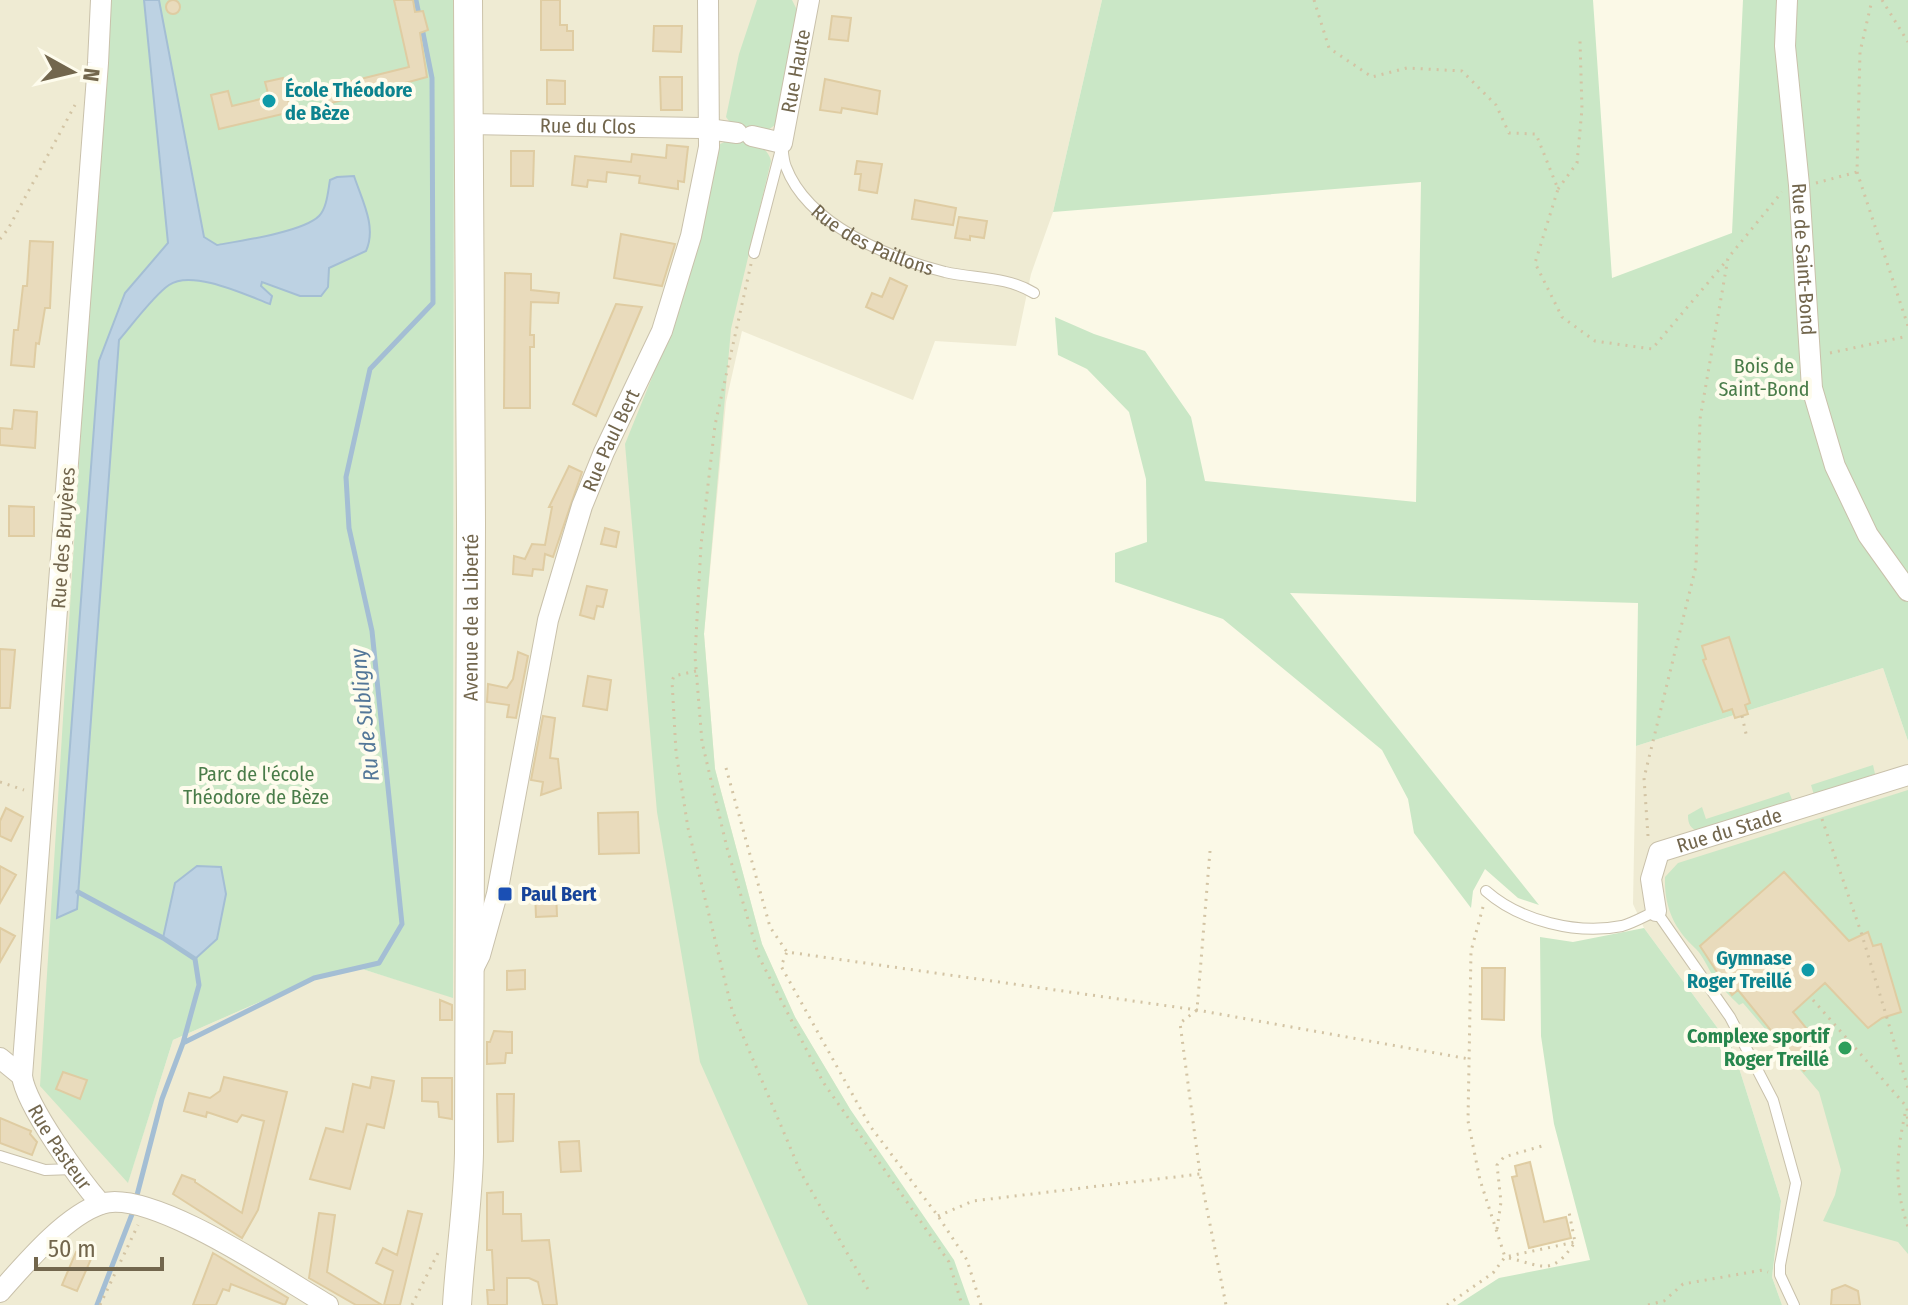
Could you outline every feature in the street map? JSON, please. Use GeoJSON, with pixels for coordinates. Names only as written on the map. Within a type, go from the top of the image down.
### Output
{"type":"FeatureCollection","features":[{"type":"Feature","properties":{"kind":"main road","name":"Avenue de la Liberté"},"geometry":{"type":"LineString","coordinates":[[449,1261],[465,1237],[469,1153],[471,491],[468,0]]}},
{"type":"Feature","properties":{"kind":"main road"},"geometry":{"type":"LineString","coordinates":[[444,1305],[449,1261]]}},
{"type":"Feature","properties":{"kind":"main road"},"geometry":{"type":"LineString","coordinates":[[449,1261],[457,1305]]}},
{"type":"Feature","properties":{"kind":"street","name":"Rue des Bruyères"},"geometry":{"type":"LineString","coordinates":[[22,1076],[101,0]]}},
{"type":"Feature","properties":{"kind":"street","name":"Rue Paul Bert"},"geometry":{"type":"LineString","coordinates":[[469,976],[480,955],[498,883],[548,620],[582,506],[604,452],[662,331],[691,236],[709,147],[708,0]]}},
{"type":"Feature","properties":{"kind":"street","name":"Rue Haute"},"geometry":{"type":"LineString","coordinates":[[782,143],[809,0]]}},
{"type":"Feature","properties":{"kind":"street","name":"Rue de Saint-Bond"},"geometry":{"type":"LineString","coordinates":[[1787,0],[1785,46],[1799,185],[1812,388],[1835,466],[1868,535],[1908,591]]}},
{"type":"Feature","properties":{"kind":"street","name":"Rue du Clos"},"geometry":{"type":"LineString","coordinates":[[468,124],[709,129]]}},
{"type":"Feature","properties":{"kind":"street"},"geometry":{"type":"LineString","coordinates":[[709,129],[782,143]]}},
{"type":"Feature","properties":{"kind":"street","name":"Rue du Stade"},"geometry":{"type":"LineString","coordinates":[[1656,911],[1651,879],[1659,852],[1908,775]]}},
{"type":"Feature","properties":{"kind":"street"},"geometry":{"type":"LineString","coordinates":[[469,883],[498,883]]}},
{"type":"Feature","properties":{"kind":"street"},"geometry":{"type":"LineString","coordinates":[[0,1058],[22,1076]]}},
{"type":"Feature","properties":{"kind":"street","name":"Rue Pasteur"},"geometry":{"type":"LineString","coordinates":[[22,1076],[27,1094],[75,1169],[110,1202],[144,1207],[183,1220],[328,1305]]}},
{"type":"Feature","properties":{"kind":"street"},"geometry":{"type":"LineString","coordinates":[[0,1292],[64,1226],[110,1202]]}},
{"type":"Feature","properties":{"kind":"lane"},"geometry":{"type":"LineString","coordinates":[[754,253],[782,143]]}},
{"type":"Feature","properties":{"kind":"lane","name":"Rue des Paillons"},"geometry":{"type":"LineString","coordinates":[[782,143],[786,166],[800,192],[826,220],[909,261],[948,272],[1015,282],[1034,293]]}},
{"type":"Feature","properties":{"kind":"lane"},"geometry":{"type":"LineString","coordinates":[[1486,891],[1529,917],[1570,926],[1625,925],[1656,911],[1730,1017],[1773,1100],[1796,1183],[1783,1242],[1780,1275],[1794,1305]]}},
{"type":"Feature","properties":{"kind":"lane"},"geometry":{"type":"LineString","coordinates":[[0,1156],[45,1170],[75,1169]]}},
{"type":"Feature","properties":{"kind":"path"},"geometry":{"type":"LineString","coordinates":[[1314,0],[1329,48],[1372,77],[1407,68],[1462,71],[1496,105],[1509,133],[1536,134],[1558,189]]}},
{"type":"Feature","properties":{"kind":"path"},"geometry":{"type":"LineString","coordinates":[[1872,0],[1860,52],[1857,172],[1908,326]]}},
{"type":"Feature","properties":{"kind":"path"},"geometry":{"type":"LineString","coordinates":[[1882,0],[1908,42]]}},
{"type":"Feature","properties":{"kind":"path"},"geometry":{"type":"LineString","coordinates":[[1580,41],[1582,109],[1577,163],[1558,189],[1535,263],[1562,317],[1595,341],[1652,349],[1787,186]]}},
{"type":"Feature","properties":{"kind":"path"},"geometry":{"type":"LineString","coordinates":[[0,239],[76,105]]}},
{"type":"Feature","properties":{"kind":"path"},"geometry":{"type":"LineString","coordinates":[[1812,184],[1857,172]]}},
{"type":"Feature","properties":{"kind":"path"},"geometry":{"type":"LineString","coordinates":[[754,253],[715,425],[701,545],[696,671],[702,742],[727,848],[759,957],[823,1082],[949,1262],[962,1305]]}},
{"type":"Feature","properties":{"kind":"path"},"geometry":{"type":"LineString","coordinates":[[1648,836],[1644,778],[1696,566],[1700,419],[1728,258]]}},
{"type":"Feature","properties":{"kind":"path"},"geometry":{"type":"LineString","coordinates":[[1823,355],[1908,336]]}},
{"type":"Feature","properties":{"kind":"path"},"geometry":{"type":"LineString","coordinates":[[696,671],[674,676],[672,681],[676,752],[688,828],[732,1010],[801,1173],[869,1291]]}},
{"type":"Feature","properties":{"kind":"path"},"geometry":{"type":"LineString","coordinates":[[1742,716],[1747,738]]}},
{"type":"Feature","properties":{"kind":"path"},"geometry":{"type":"LineString","coordinates":[[726,768],[770,927],[787,952],[1197,1010],[1469,1059]]}},
{"type":"Feature","properties":{"kind":"path"},"geometry":{"type":"LineString","coordinates":[[0,782],[43,796]]}},
{"type":"Feature","properties":{"kind":"path"},"geometry":{"type":"LineString","coordinates":[[1821,816],[1862,935],[1908,1088]]}},
{"type":"Feature","properties":{"kind":"path"},"geometry":{"type":"LineString","coordinates":[[1210,851],[1197,1010],[1180,1023],[1200,1174],[1226,1305]]}},
{"type":"Feature","properties":{"kind":"path"},"geometry":{"type":"LineString","coordinates":[[1486,891],[1471,951],[1468,1121],[1480,1180],[1505,1257]]}},
{"type":"Feature","properties":{"kind":"path"},"geometry":{"type":"LineString","coordinates":[[787,952],[781,966],[813,1026],[870,1126],[967,1260],[981,1305]]}},
{"type":"Feature","properties":{"kind":"path"},"geometry":{"type":"LineString","coordinates":[[1813,1000],[1908,1106],[1908,1131]]}},
{"type":"Feature","properties":{"kind":"path"},"geometry":{"type":"LineString","coordinates":[[1908,1106],[1896,1177],[1908,1227]]}},
{"type":"Feature","properties":{"kind":"path"},"geometry":{"type":"LineString","coordinates":[[1497,1232],[1501,1202],[1497,1165],[1504,1157],[1542,1146]]}},
{"type":"Feature","properties":{"kind":"path"},"geometry":{"type":"LineString","coordinates":[[938,1216],[973,1201],[1200,1174]]}},
{"type":"Feature","properties":{"kind":"path"},"geometry":{"type":"LineString","coordinates":[[100,1305],[144,1207]]}},
{"type":"Feature","properties":{"kind":"path"},"geometry":{"type":"LineString","coordinates":[[1505,1257],[1548,1268],[1568,1254],[1575,1242],[1569,1212]]}},
{"type":"Feature","properties":{"kind":"path"},"geometry":{"type":"LineString","coordinates":[[1447,1305],[1493,1273],[1505,1257],[1575,1242]]}},
{"type":"Feature","properties":{"kind":"path"},"geometry":{"type":"LineString","coordinates":[[412,1305],[449,1261]]}},
{"type":"Feature","properties":{"kind":"path"},"geometry":{"type":"LineString","coordinates":[[1648,1305],[1664,1301],[1683,1284],[1763,1270],[1780,1275]]}},
{"type":"Feature","properties":{"kind":"shaded area"},"geometry":{"type":"Polygon","coordinates":[[[0,0],[108,0],[128,1182],[173,1040],[314,978],[359,968],[453,997],[454,0],[1102,0],[1053,212],[1031,274],[1016,346],[935,341],[913,400],[742,331],[726,402],[704,634],[715,769],[762,944],[795,1017],[850,1109],[930,1305],[0,1305],[0,0]]]}},
{"type":"Feature","properties":{"kind":"shaded area"},"geometry":{"type":"Polygon","coordinates":[[[1883,668],[1908,741],[1908,1305],[1782,1305],[1772,1277],[1781,1201],[1733,1049],[1644,928],[1633,904],[1636,746],[1883,668]]]}},
{"type":"Feature","properties":{"kind":"green space","name":"Parc de l'école Théodore de Bèze"},"geometry":{"type":"Polygon","coordinates":[[[108,0],[454,0],[453,998],[359,968],[314,978],[173,1040],[128,1183],[40,1086],[108,0]]]}},
{"type":"Feature","properties":{"kind":"green space"},"geometry":{"type":"Polygon","coordinates":[[[757,0],[792,0],[801,18],[775,125],[768,130],[732,125],[726,117],[739,54],[757,0]]]}},
{"type":"Feature","properties":{"kind":"green space","name":"Bois de Saint-Bond"},"geometry":{"type":"Polygon","coordinates":[[[1102,0],[1593,0],[1612,278],[1732,233],[1743,0],[1908,0],[1908,741],[1883,668],[1636,746],[1638,603],[1290,593],[1539,905],[1518,898],[1485,869],[1473,891],[1471,908],[1414,833],[1408,799],[1382,750],[1223,619],[1115,582],[1115,553],[1147,542],[1146,479],[1129,412],[1087,369],[1058,355],[1055,317],[1145,351],[1191,417],[1205,481],[1416,502],[1421,182],[1053,212],[1102,0]]]}},
{"type":"Feature","properties":{"kind":"green space"},"geometry":{"type":"Polygon","coordinates":[[[731,139],[761,147],[771,161],[731,329],[704,634],[715,769],[762,944],[795,1017],[850,1109],[954,1260],[970,1305],[808,1305],[700,1062],[657,812],[625,444],[679,311],[720,144],[731,139]]]}},
{"type":"Feature","properties":{"kind":"green space"},"geometry":{"type":"Polygon","coordinates":[[[1873,765],[1875,774],[1814,795],[1811,785],[1873,765]]]}},
{"type":"Feature","properties":{"kind":"green space","name":"Complexe sportif Roger Treillé"},"geometry":{"type":"Polygon","coordinates":[[[1908,790],[1908,1254],[1898,1242],[1823,1221],[1835,1195],[1841,1170],[1819,1092],[1743,1003],[1739,1005],[1722,988],[1699,952],[1682,934],[1666,898],[1665,877],[1678,863],[1908,790]]]}},
{"type":"Feature","properties":{"kind":"green space"},"geometry":{"type":"Polygon","coordinates":[[[1789,792],[1793,802],[1699,832],[1689,823],[1688,815],[1702,807],[1706,819],[1789,792]]]}},
{"type":"Feature","properties":{"kind":"green space"},"geometry":{"type":"Polygon","coordinates":[[[1644,928],[1733,1049],[1781,1201],[1772,1277],[1782,1305],[1457,1305],[1499,1278],[1590,1260],[1554,1124],[1541,1036],[1540,937],[1573,942],[1644,928]]]}},
{"type":"Feature","properties":{"kind":"water"},"geometry":{"type":"Polygon","coordinates":[[[144,0],[159,0],[204,237],[217,245],[300,227],[322,213],[330,180],[354,176],[370,233],[366,251],[329,268],[328,287],[321,296],[300,296],[262,282],[261,286],[272,296],[270,304],[219,285],[179,281],[157,296],[119,340],[77,909],[57,918],[99,361],[125,293],[168,243],[144,0]]]}},
{"type":"Feature","properties":{"kind":"water"},"geometry":{"type":"Polygon","coordinates":[[[197,866],[221,867],[226,894],[217,939],[195,959],[163,938],[175,883],[197,866]]]}},
{"type":"Feature","properties":{"kind":"building"},"geometry":{"type":"Polygon","coordinates":[[[173,0],[180,7],[173,14],[166,7],[173,0]]]}},
{"type":"Feature","properties":{"kind":"building"},"geometry":{"type":"Polygon","coordinates":[[[394,0],[413,0],[415,12],[423,11],[428,30],[420,33],[427,77],[324,105],[320,89],[409,67],[394,0]]]}},
{"type":"Feature","properties":{"kind":"building"},"geometry":{"type":"Polygon","coordinates":[[[541,0],[560,0],[560,25],[567,25],[567,31],[573,31],[573,50],[541,50],[541,0]]]}},
{"type":"Feature","properties":{"kind":"building"},"geometry":{"type":"Polygon","coordinates":[[[832,16],[851,18],[848,41],[829,39],[832,16]]]}},
{"type":"Feature","properties":{"kind":"building"},"geometry":{"type":"Polygon","coordinates":[[[654,26],[682,26],[681,52],[653,51],[654,26]]]}},
{"type":"Feature","properties":{"kind":"building"},"geometry":{"type":"Polygon","coordinates":[[[660,77],[682,77],[682,110],[661,110],[660,77]]]}},
{"type":"Feature","properties":{"kind":"building","name":"École Théodore de Bèze"},"geometry":{"type":"Polygon","coordinates":[[[283,78],[291,112],[219,129],[211,95],[228,91],[232,106],[269,97],[265,82],[283,78]]]}},
{"type":"Feature","properties":{"kind":"building"},"geometry":{"type":"Polygon","coordinates":[[[825,79],[880,91],[877,114],[842,108],[841,113],[820,110],[825,79]]]}},
{"type":"Feature","properties":{"kind":"building"},"geometry":{"type":"Polygon","coordinates":[[[547,80],[565,81],[565,104],[547,104],[547,80]]]}},
{"type":"Feature","properties":{"kind":"building"},"geometry":{"type":"Polygon","coordinates":[[[667,145],[688,147],[684,182],[678,181],[678,189],[639,183],[640,176],[607,172],[606,182],[588,180],[587,187],[572,185],[575,156],[631,162],[632,154],[666,158],[667,145]]]}},
{"type":"Feature","properties":{"kind":"building"},"geometry":{"type":"Polygon","coordinates":[[[511,151],[534,151],[533,186],[511,186],[511,151]]]}},
{"type":"Feature","properties":{"kind":"building"},"geometry":{"type":"Polygon","coordinates":[[[857,161],[882,164],[877,193],[859,190],[861,174],[855,174],[857,161]]]}},
{"type":"Feature","properties":{"kind":"building"},"geometry":{"type":"Polygon","coordinates":[[[915,200],[956,208],[953,225],[912,219],[915,200]]]}},
{"type":"Feature","properties":{"kind":"building"},"geometry":{"type":"Polygon","coordinates":[[[959,217],[987,221],[984,238],[955,238],[959,217]]]}},
{"type":"Feature","properties":{"kind":"building"},"geometry":{"type":"Polygon","coordinates":[[[621,234],[675,244],[662,286],[614,278],[621,234]]]}},
{"type":"Feature","properties":{"kind":"building"},"geometry":{"type":"Polygon","coordinates":[[[30,241],[53,242],[50,308],[45,308],[39,344],[36,343],[34,367],[11,365],[14,330],[18,330],[23,286],[27,286],[30,241]]]}},
{"type":"Feature","properties":{"kind":"building"},"geometry":{"type":"Polygon","coordinates":[[[505,273],[531,274],[531,290],[559,293],[558,303],[531,302],[530,335],[534,335],[534,347],[530,347],[530,408],[504,408],[505,273]]]}},
{"type":"Feature","properties":{"kind":"building"},"geometry":{"type":"Polygon","coordinates":[[[890,278],[907,286],[893,319],[866,307],[872,293],[882,297],[890,278]]]}},
{"type":"Feature","properties":{"kind":"building"},"geometry":{"type":"Polygon","coordinates":[[[616,304],[642,307],[596,416],[573,404],[616,304]]]}},
{"type":"Feature","properties":{"kind":"building"},"geometry":{"type":"Polygon","coordinates":[[[14,410],[37,412],[35,448],[0,445],[0,428],[12,429],[14,410]]]}},
{"type":"Feature","properties":{"kind":"building"},"geometry":{"type":"Polygon","coordinates":[[[569,466],[582,472],[553,557],[545,554],[543,570],[533,569],[532,576],[513,574],[514,556],[525,559],[532,544],[545,545],[552,507],[549,507],[569,466]]]}},
{"type":"Feature","properties":{"kind":"building"},"geometry":{"type":"Polygon","coordinates":[[[9,506],[34,507],[34,536],[9,536],[9,506]]]}},
{"type":"Feature","properties":{"kind":"building"},"geometry":{"type":"Polygon","coordinates":[[[605,528],[619,532],[616,547],[601,544],[605,528]]]}},
{"type":"Feature","properties":{"kind":"building"},"geometry":{"type":"Polygon","coordinates":[[[587,586],[607,590],[603,607],[597,606],[594,619],[580,615],[587,586]]]}},
{"type":"Feature","properties":{"kind":"building"},"geometry":{"type":"Polygon","coordinates":[[[1729,637],[1750,703],[1745,705],[1748,714],[1735,718],[1732,709],[1723,712],[1703,660],[1706,659],[1702,646],[1729,637]]]}},
{"type":"Feature","properties":{"kind":"building"},"geometry":{"type":"Polygon","coordinates":[[[0,649],[15,650],[10,708],[0,708],[0,649]]]}},
{"type":"Feature","properties":{"kind":"building"},"geometry":{"type":"Polygon","coordinates":[[[518,652],[528,656],[516,718],[507,717],[509,705],[487,702],[488,684],[507,688],[513,679],[518,652]]]}},
{"type":"Feature","properties":{"kind":"building"},"geometry":{"type":"Polygon","coordinates":[[[588,676],[611,680],[607,710],[583,706],[588,676]]]}},
{"type":"Feature","properties":{"kind":"building"},"geometry":{"type":"Polygon","coordinates":[[[543,716],[555,718],[550,758],[558,759],[561,788],[541,795],[543,782],[531,780],[543,716]]]}},
{"type":"Feature","properties":{"kind":"building"},"geometry":{"type":"Polygon","coordinates":[[[6,808],[23,817],[11,841],[0,836],[0,821],[6,808]]]}},
{"type":"Feature","properties":{"kind":"building"},"geometry":{"type":"Polygon","coordinates":[[[638,812],[639,853],[599,854],[598,813],[638,812]]]}},
{"type":"Feature","properties":{"kind":"building"},"geometry":{"type":"Polygon","coordinates":[[[0,866],[16,875],[0,903],[0,866]]]}},
{"type":"Feature","properties":{"kind":"building","name":"Gymnase Roger Treillé"},"geometry":{"type":"Polygon","coordinates":[[[1784,872],[1849,941],[1868,932],[1873,946],[1881,944],[1901,1012],[1882,1018],[1868,1028],[1825,983],[1793,1012],[1825,1051],[1804,1071],[1738,990],[1732,995],[1700,946],[1784,872]]]}},
{"type":"Feature","properties":{"kind":"building"},"geometry":{"type":"Polygon","coordinates":[[[535,890],[556,890],[557,916],[536,917],[535,890]]]}},
{"type":"Feature","properties":{"kind":"building"},"geometry":{"type":"Polygon","coordinates":[[[0,928],[15,936],[0,962],[0,928]]]}},
{"type":"Feature","properties":{"kind":"building"},"geometry":{"type":"Polygon","coordinates":[[[1482,968],[1505,968],[1504,1020],[1482,1019],[1482,968]]]}},
{"type":"Feature","properties":{"kind":"building"},"geometry":{"type":"Polygon","coordinates":[[[525,970],[525,989],[507,990],[507,971],[525,970]]]}},
{"type":"Feature","properties":{"kind":"building"},"geometry":{"type":"Polygon","coordinates":[[[440,1000],[452,1005],[452,1020],[440,1020],[440,1000]]]}},
{"type":"Feature","properties":{"kind":"building"},"geometry":{"type":"Polygon","coordinates":[[[494,1031],[512,1032],[512,1053],[506,1053],[505,1063],[487,1064],[487,1042],[490,1042],[494,1031]]]}},
{"type":"Feature","properties":{"kind":"building"},"geometry":{"type":"Polygon","coordinates":[[[63,1072],[87,1080],[80,1099],[56,1089],[63,1072]]]}},
{"type":"Feature","properties":{"kind":"building"},"geometry":{"type":"Polygon","coordinates":[[[224,1077],[287,1092],[258,1210],[242,1238],[173,1194],[182,1175],[195,1180],[242,1213],[264,1121],[242,1115],[237,1122],[207,1112],[206,1117],[184,1111],[189,1093],[210,1098],[220,1091],[224,1077]]]}},
{"type":"Feature","properties":{"kind":"building"},"geometry":{"type":"Polygon","coordinates":[[[372,1077],[394,1081],[392,1092],[384,1128],[367,1124],[350,1189],[310,1179],[326,1128],[343,1132],[353,1084],[370,1088],[372,1077]]]}},
{"type":"Feature","properties":{"kind":"building"},"geometry":{"type":"Polygon","coordinates":[[[422,1078],[452,1078],[452,1119],[439,1117],[438,1102],[422,1101],[422,1078]]]}},
{"type":"Feature","properties":{"kind":"building"},"geometry":{"type":"Polygon","coordinates":[[[497,1094],[514,1094],[513,1141],[498,1142],[497,1094]]]}},
{"type":"Feature","properties":{"kind":"building"},"geometry":{"type":"Polygon","coordinates":[[[0,1118],[31,1131],[37,1142],[32,1155],[0,1143],[0,1118]]]}},
{"type":"Feature","properties":{"kind":"building"},"geometry":{"type":"Polygon","coordinates":[[[579,1141],[581,1171],[561,1172],[559,1142],[579,1141]]]}},
{"type":"Feature","properties":{"kind":"building"},"geometry":{"type":"Polygon","coordinates":[[[1530,1162],[1544,1222],[1566,1217],[1571,1238],[1529,1248],[1512,1177],[1517,1176],[1515,1166],[1530,1162]]]}},
{"type":"Feature","properties":{"kind":"building"},"geometry":{"type":"Polygon","coordinates":[[[503,1192],[503,1214],[521,1214],[522,1241],[549,1240],[557,1305],[543,1305],[538,1282],[529,1278],[507,1278],[507,1305],[488,1305],[487,1290],[494,1290],[492,1250],[487,1250],[487,1193],[503,1192]]]}},
{"type":"Feature","properties":{"kind":"building"},"geometry":{"type":"Polygon","coordinates":[[[408,1211],[422,1214],[400,1305],[384,1305],[393,1271],[376,1263],[383,1248],[397,1255],[408,1211]]]}},
{"type":"Feature","properties":{"kind":"building"},"geometry":{"type":"Polygon","coordinates":[[[319,1213],[335,1215],[327,1272],[382,1305],[356,1305],[309,1278],[319,1213]]]}},
{"type":"Feature","properties":{"kind":"building"},"geometry":{"type":"Polygon","coordinates":[[[76,1252],[91,1259],[77,1291],[62,1285],[76,1252]]]}},
{"type":"Feature","properties":{"kind":"building"},"geometry":{"type":"Polygon","coordinates":[[[213,1253],[288,1298],[285,1305],[231,1284],[229,1291],[223,1289],[216,1305],[193,1305],[213,1253]]]}},
{"type":"Feature","properties":{"kind":"building"},"geometry":{"type":"Polygon","coordinates":[[[1845,1285],[1858,1291],[1860,1305],[1831,1305],[1832,1290],[1845,1285]]]}},
{"type":"Feature","properties":{"kind":"waterway","name":"Ru de Subligny"},"geometry":{"type":"LineString","coordinates":[[416,0],[419,15]]}},
{"type":"Feature","properties":{"kind":"waterway","name":"Ru de Subligny"},"geometry":{"type":"LineString","coordinates":[[136,1199],[162,1099],[183,1043],[314,978],[379,963],[402,924],[372,631],[349,528],[346,477],[370,369],[433,303],[432,78],[422,28]]}},
{"type":"Feature","properties":{"kind":"waterway"},"geometry":{"type":"LineString","coordinates":[[78,892],[195,959],[199,985],[183,1043]]}},
{"type":"Feature","properties":{"kind":"waterway","name":"Ru de Subligny"},"geometry":{"type":"LineString","coordinates":[[97,1305],[134,1209]]}},
{"type":"Feature","properties":{"kind":"place","name":"École Théodore de Bèze"},"geometry":{"type":"Point","coordinates":[269,101]}},
{"type":"Feature","properties":{"kind":"place","name":"Paul Bert"},"geometry":{"type":"Point","coordinates":[505,894]}},
{"type":"Feature","properties":{"kind":"place","name":"Gymnase Roger Treillé"},"geometry":{"type":"Point","coordinates":[1808,970]}},
{"type":"Feature","properties":{"kind":"place","name":"Complexe sportif Roger Treillé"},"geometry":{"type":"Point","coordinates":[1845,1048]}}]}
